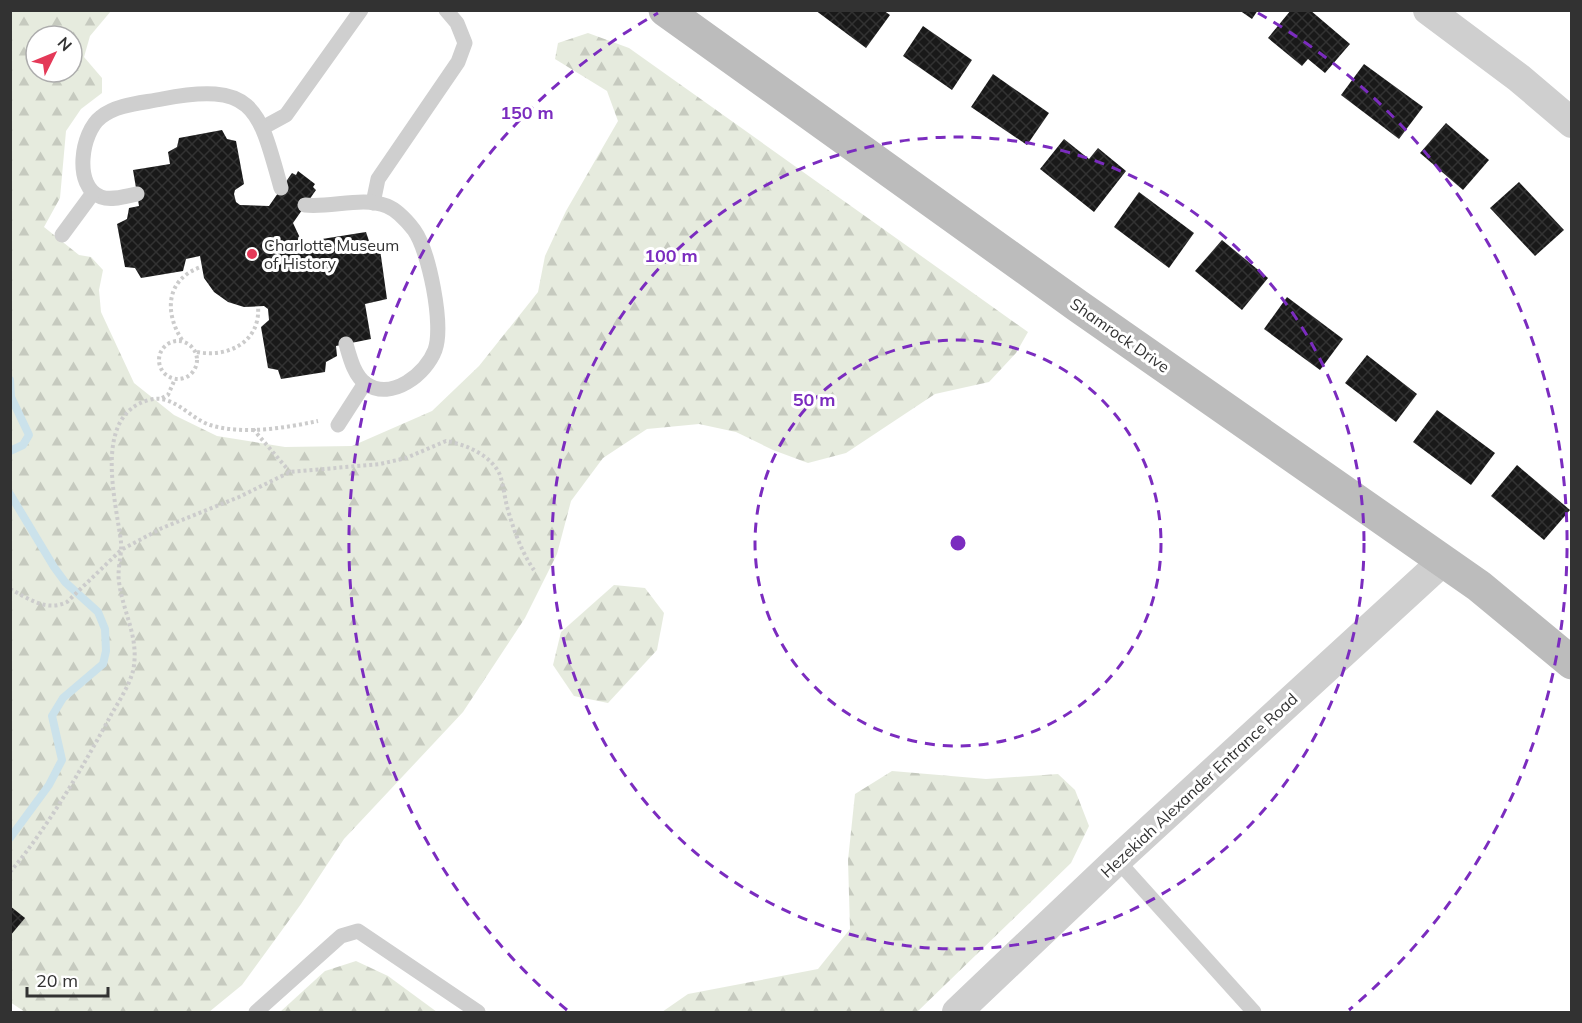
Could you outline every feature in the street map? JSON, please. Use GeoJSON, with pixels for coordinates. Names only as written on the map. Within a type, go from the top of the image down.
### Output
{"type":"FeatureCollection","features":[{"type":"Feature","properties":{"kind":"street","name":"Shamrock Drive"},"geometry":{"type":"LineString","coordinates":[[665,10],[1078,306],[1443,561],[1530,627],[1572,663]]}},
{"type":"Feature","properties":{"kind":"street"},"geometry":{"type":"LineString","coordinates":[[1428,10],[1519,78],[1572,123]]}},
{"type":"Feature","properties":{"kind":"street","name":"Hezekiah Alexander Entrance Road"},"geometry":{"type":"LineString","coordinates":[[957,1012],[1117,860],[1443,561]]}},
{"type":"Feature","properties":{"kind":"lane"},"geometry":{"type":"LineString","coordinates":[[264,127],[286,115],[361,10]]}},
{"type":"Feature","properties":{"kind":"lane"},"geometry":{"type":"LineString","coordinates":[[373,203],[378,179],[458,62],[465,43],[457,23],[446,10]]}},
{"type":"Feature","properties":{"kind":"lane"},"geometry":{"type":"LineString","coordinates":[[93,193],[83,164],[83,147],[90,130],[100,117],[117,109],[190,94],[212,92],[226,94],[240,101],[255,114],[264,127],[281,188]]}},
{"type":"Feature","properties":{"kind":"lane"},"geometry":{"type":"LineString","coordinates":[[93,193],[110,198],[137,194]]}},
{"type":"Feature","properties":{"kind":"lane"},"geometry":{"type":"LineString","coordinates":[[62,235],[93,193]]}},
{"type":"Feature","properties":{"kind":"lane"},"geometry":{"type":"LineString","coordinates":[[305,205],[322,207],[373,203],[386,206],[399,213],[414,231],[424,252],[438,331],[435,349],[426,366],[411,380],[392,390],[376,389],[365,383],[354,368],[346,344]]}},
{"type":"Feature","properties":{"kind":"lane"},"geometry":{"type":"LineString","coordinates":[[340,421],[365,383]]}},
{"type":"Feature","properties":{"kind":"lane"},"geometry":{"type":"LineString","coordinates":[[1117,860],[1254,1012]]}},
{"type":"Feature","properties":{"kind":"lane"},"geometry":{"type":"LineString","coordinates":[[256,1012],[341,936],[357,931],[478,1012]]}},
{"type":"Feature","properties":{"kind":"path"},"geometry":{"type":"LineString","coordinates":[[201,267],[192,270],[183,278],[170,302],[170,314],[182,341],[196,352],[210,354],[238,347],[256,327],[258,306]]}},
{"type":"Feature","properties":{"kind":"path"},"geometry":{"type":"LineString","coordinates":[[182,341],[169,342],[159,357],[164,374],[182,380],[193,373],[198,361],[196,352]]}},
{"type":"Feature","properties":{"kind":"path"},"geometry":{"type":"LineString","coordinates":[[161,399],[168,395],[175,379]]}},
{"type":"Feature","properties":{"kind":"path"},"geometry":{"type":"LineString","coordinates":[[10,872],[26,853],[97,741],[132,672],[135,639],[119,583],[121,550],[113,483],[114,436],[118,426],[137,405],[149,400],[161,399],[170,401],[210,425],[252,429],[340,421]]}},
{"type":"Feature","properties":{"kind":"path"},"geometry":{"type":"LineString","coordinates":[[252,429],[290,472]]}},
{"type":"Feature","properties":{"kind":"path"},"geometry":{"type":"LineString","coordinates":[[10,589],[48,606],[59,606],[67,602],[121,550],[162,528],[239,497],[290,472],[380,464],[406,458],[446,441],[469,448],[487,458],[501,477],[508,512],[526,559],[534,570]]}},
{"type":"Feature","properties":{"kind":"green space"},"geometry":{"type":"Polygon","coordinates":[[[10,11],[111,11],[90,36],[84,57],[102,78],[102,93],[81,109],[66,131],[60,198],[44,227],[79,255],[91,257],[103,270],[99,290],[101,312],[134,383],[174,415],[217,436],[285,447],[352,446],[432,411],[479,366],[538,292],[545,256],[566,211],[618,121],[607,91],[555,59],[558,43],[588,33],[629,48],[1028,332],[1016,353],[989,382],[935,394],[846,453],[808,463],[773,450],[736,432],[699,424],[647,429],[603,458],[571,501],[557,554],[525,618],[463,712],[344,839],[301,904],[242,985],[209,1012],[25,1012],[10,1002],[10,11]]]}},
{"type":"Feature","properties":{"kind":"green space"},"geometry":{"type":"Polygon","coordinates":[[[614,585],[645,588],[664,613],[657,650],[608,703],[574,696],[553,665],[561,632],[614,585]]]}},
{"type":"Feature","properties":{"kind":"green space"},"geometry":{"type":"Polygon","coordinates":[[[892,771],[986,779],[1058,774],[1075,790],[1089,826],[1071,863],[917,1012],[662,1012],[688,994],[818,969],[850,929],[848,860],[855,794],[892,771]]]}},
{"type":"Feature","properties":{"kind":"green space"},"geometry":{"type":"Polygon","coordinates":[[[356,961],[388,976],[437,1012],[280,1012],[325,971],[356,961]]]}},
{"type":"Feature","properties":{"kind":"building"},"geometry":{"type":"Polygon","coordinates":[[[815,10],[883,10],[890,15],[866,48],[815,10]]]}},
{"type":"Feature","properties":{"kind":"building"},"geometry":{"type":"Polygon","coordinates":[[[1239,10],[1258,10],[1252,19],[1239,10]]]}},
{"type":"Feature","properties":{"kind":"building"},"geometry":{"type":"Polygon","coordinates":[[[1291,10],[1310,10],[1350,44],[1325,73],[1308,59],[1302,66],[1268,38],[1291,10]]]}},
{"type":"Feature","properties":{"kind":"building"},"geometry":{"type":"Polygon","coordinates":[[[923,26],[972,60],[952,90],[903,56],[923,26]]]}},
{"type":"Feature","properties":{"kind":"building"},"geometry":{"type":"Polygon","coordinates":[[[1364,64],[1423,107],[1399,139],[1341,95],[1364,64]]]}},
{"type":"Feature","properties":{"kind":"building"},"geometry":{"type":"Polygon","coordinates":[[[993,74],[1049,113],[1027,145],[971,107],[993,74]]]}},
{"type":"Feature","properties":{"kind":"building"},"geometry":{"type":"Polygon","coordinates":[[[1446,123],[1489,160],[1463,190],[1420,153],[1446,123]]]}},
{"type":"Feature","properties":{"kind":"building","name":"Charlotte Museum of History"},"geometry":{"type":"Polygon","coordinates":[[[222,130],[227,139],[236,141],[244,184],[235,190],[234,194],[236,202],[240,205],[269,206],[292,173],[296,175],[298,171],[315,184],[313,187],[316,190],[293,223],[301,240],[303,252],[309,253],[319,249],[322,239],[366,232],[369,241],[379,242],[387,299],[365,304],[371,339],[336,346],[337,356],[326,362],[325,372],[281,379],[278,370],[268,368],[261,327],[269,320],[268,309],[264,306],[244,307],[228,302],[214,292],[204,278],[200,256],[186,259],[183,271],[141,278],[135,268],[125,267],[117,224],[127,219],[129,208],[139,206],[133,170],[170,164],[168,152],[177,147],[179,138],[222,130]]]}},
{"type":"Feature","properties":{"kind":"building"},"geometry":{"type":"Polygon","coordinates":[[[1064,139],[1089,159],[1098,148],[1126,171],[1094,212],[1040,169],[1064,139]]]}},
{"type":"Feature","properties":{"kind":"building"},"geometry":{"type":"Polygon","coordinates":[[[1519,182],[1564,230],[1535,256],[1490,208],[1519,182]]]}},
{"type":"Feature","properties":{"kind":"building"},"geometry":{"type":"Polygon","coordinates":[[[1139,192],[1194,233],[1169,268],[1114,227],[1139,192]]]}},
{"type":"Feature","properties":{"kind":"building"},"geometry":{"type":"Polygon","coordinates":[[[1222,240],[1268,278],[1242,310],[1195,271],[1222,240]]]}},
{"type":"Feature","properties":{"kind":"building"},"geometry":{"type":"Polygon","coordinates":[[[1287,297],[1343,339],[1320,370],[1264,329],[1287,297]]]}},
{"type":"Feature","properties":{"kind":"building"},"geometry":{"type":"Polygon","coordinates":[[[1367,355],[1417,394],[1396,422],[1345,383],[1367,355]]]}},
{"type":"Feature","properties":{"kind":"building"},"geometry":{"type":"Polygon","coordinates":[[[1437,410],[1495,453],[1471,485],[1413,442],[1437,410]]]}},
{"type":"Feature","properties":{"kind":"building"},"geometry":{"type":"Polygon","coordinates":[[[1517,465],[1570,510],[1544,540],[1491,496],[1517,465]]]}},
{"type":"Feature","properties":{"kind":"building"},"geometry":{"type":"Polygon","coordinates":[[[10,906],[25,918],[10,936],[10,906]]]}},
{"type":"Feature","properties":{"kind":"waterway"},"geometry":{"type":"LineString","coordinates":[[10,380],[11,397],[29,435],[23,445],[10,451]]}},
{"type":"Feature","properties":{"kind":"waterway"},"geometry":{"type":"LineString","coordinates":[[10,494],[65,582],[98,612],[105,629],[106,651],[103,664],[63,698],[52,716],[62,760],[49,785],[10,838]]}},
{"type":"Feature","properties":{"kind":"place","name":"Charlotte Museum of History"},"geometry":{"type":"Point","coordinates":[252,254]}}]}
